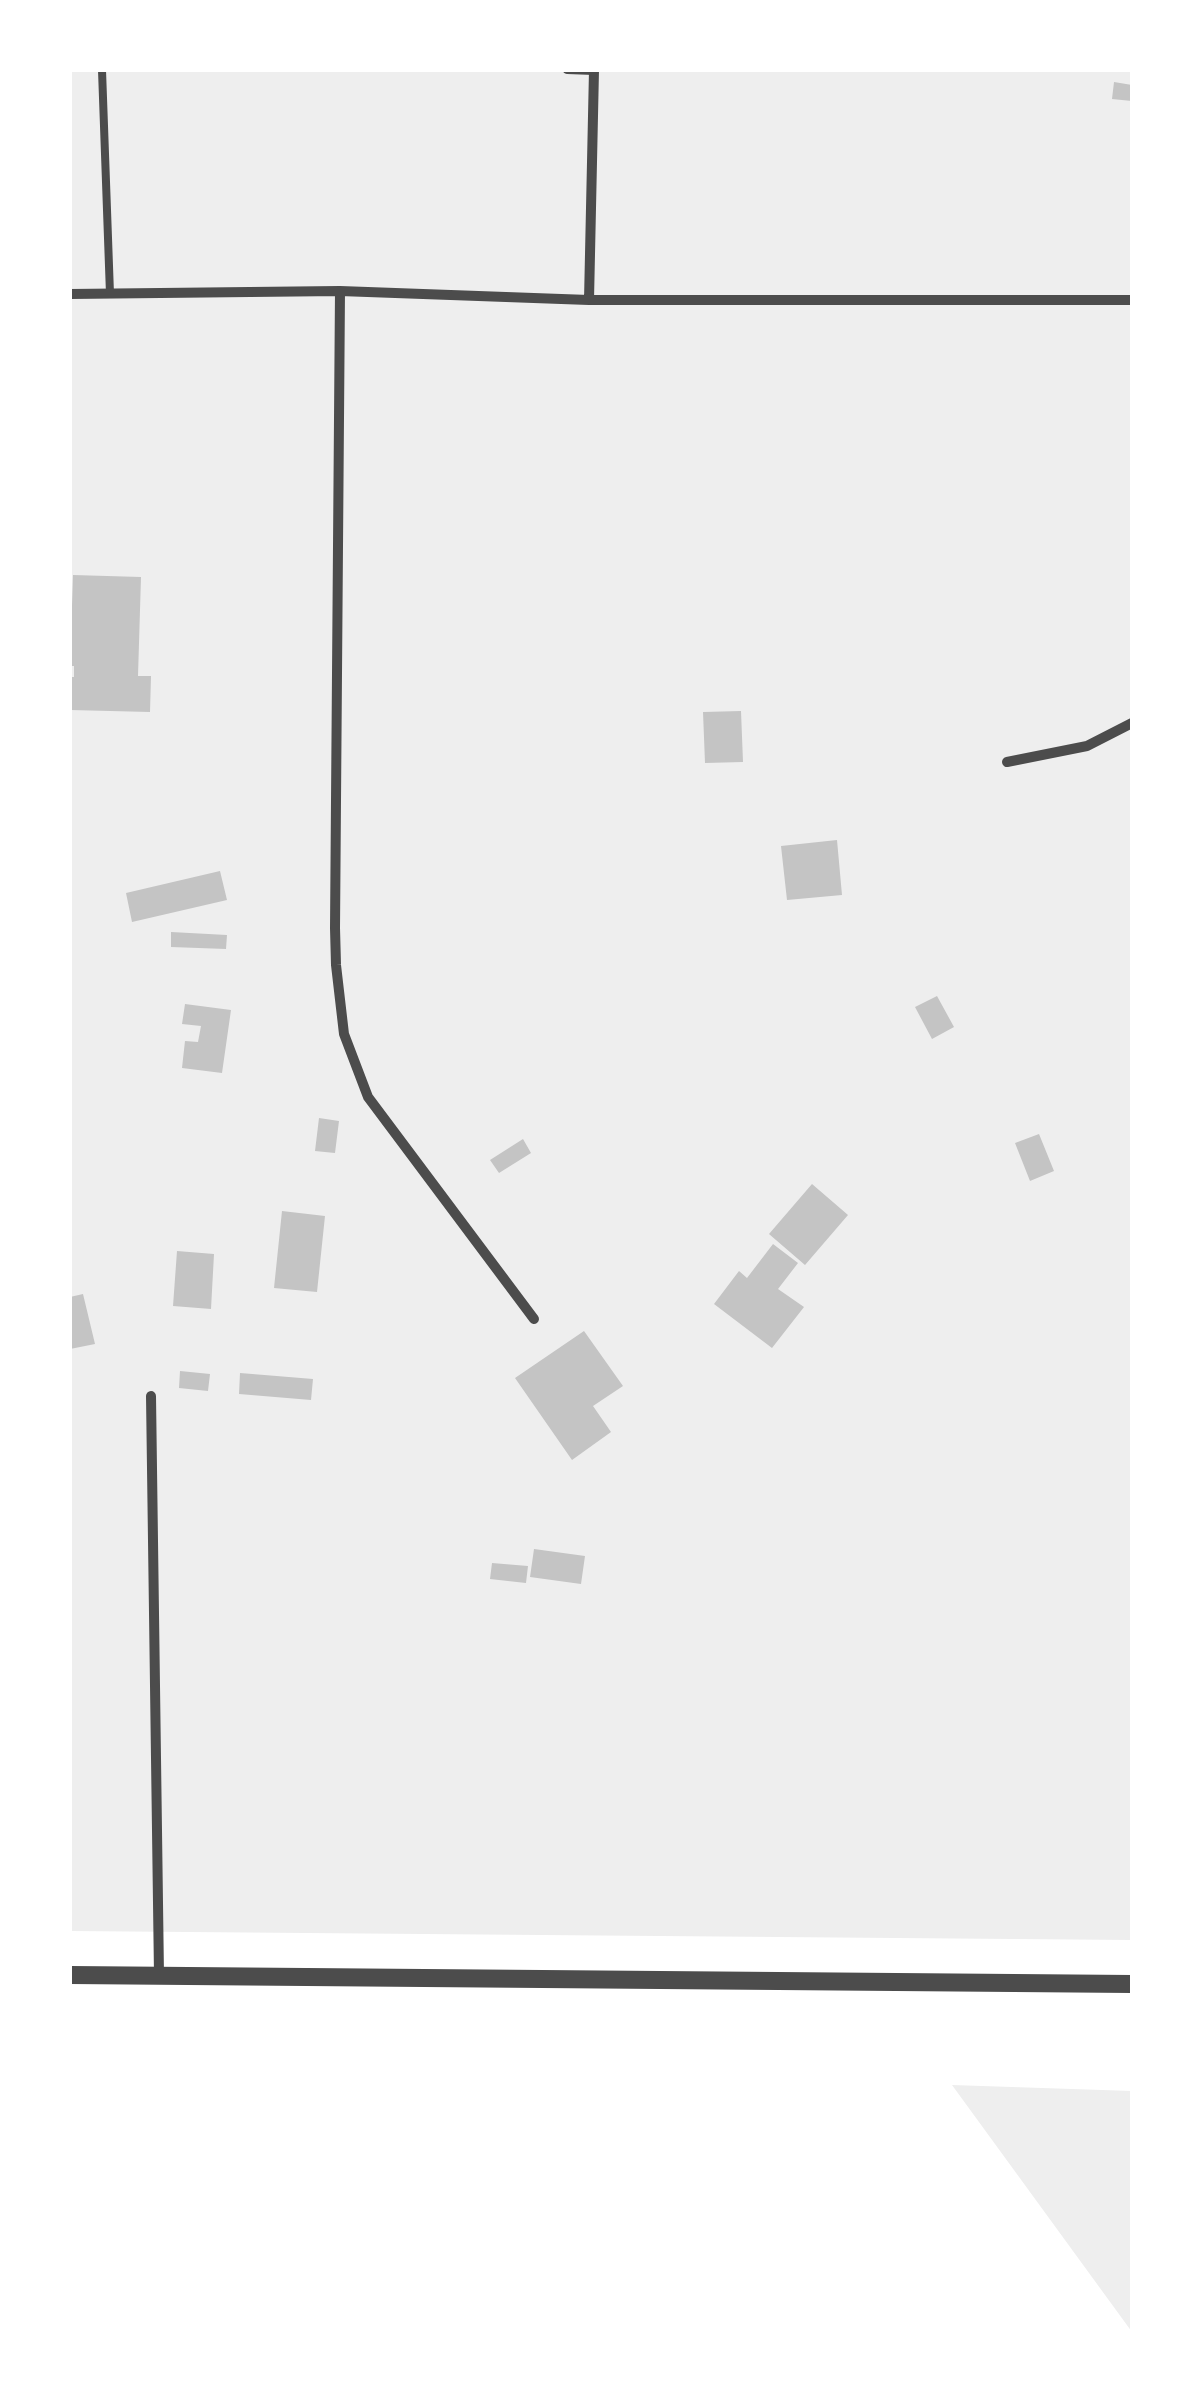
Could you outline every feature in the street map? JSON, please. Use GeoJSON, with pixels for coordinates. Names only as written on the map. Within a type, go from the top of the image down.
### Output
{"type":"FeatureCollection","features":[{"type":"Feature","properties":{"kind":"street"},"geometry":{"type":"LineString","coordinates":[[589,300],[594,70]]}},
{"type":"Feature","properties":{"kind":"street"},"geometry":{"type":"LineString","coordinates":[[340,291],[335,928],[344,1034],[368,1097],[534,1319]]}},
{"type":"Feature","properties":{"kind":"street"},"geometry":{"type":"LineString","coordinates":[[70,294],[340,291],[589,300],[1132,300]]}},
{"type":"Feature","properties":{"kind":"street"},"geometry":{"type":"LineString","coordinates":[[1007,762],[1087,746],[1132,723]]}},
{"type":"Feature","properties":{"kind":"street"},"geometry":{"type":"LineString","coordinates":[[151,1396],[159,1975]]}},
{"type":"Feature","properties":{"kind":"street"},"geometry":{"type":"LineString","coordinates":[[70,1975],[1132,1984]]}},
{"type":"Feature","properties":{"kind":"lane"},"geometry":{"type":"LineString","coordinates":[[102,70],[110,294]]}},
{"type":"Feature","properties":{"kind":"lane"},"geometry":{"type":"LineString","coordinates":[[567,70],[594,70]]}},
{"type":"Feature","properties":{"kind":"shaded area"},"geometry":{"type":"Polygon","coordinates":[[[70,70],[1132,70],[1132,1940],[70,1931],[70,70]]]}},
{"type":"Feature","properties":{"kind":"shaded area"},"geometry":{"type":"Polygon","coordinates":[[[952,2085],[1132,2091],[1132,2332],[952,2085]]]}},
{"type":"Feature","properties":{"kind":"building"},"geometry":{"type":"Polygon","coordinates":[[[1114,82],[1132,85],[1132,101],[1112,99],[1114,82]]]}},
{"type":"Feature","properties":{"kind":"building"},"geometry":{"type":"Polygon","coordinates":[[[73,575],[141,577],[138,676],[151,676],[150,712],[70,710],[70,677],[74,677],[74,666],[70,666],[73,575]]]}},
{"type":"Feature","properties":{"kind":"building"},"geometry":{"type":"Polygon","coordinates":[[[741,711],[743,762],[705,763],[703,712],[741,711]]]}},
{"type":"Feature","properties":{"kind":"building"},"geometry":{"type":"Polygon","coordinates":[[[837,840],[842,895],[787,900],[781,846],[837,840]]]}},
{"type":"Feature","properties":{"kind":"building"},"geometry":{"type":"Polygon","coordinates":[[[220,871],[227,900],[132,922],[126,893],[220,871]]]}},
{"type":"Feature","properties":{"kind":"building"},"geometry":{"type":"Polygon","coordinates":[[[171,932],[227,935],[226,949],[171,947],[171,932]]]}},
{"type":"Feature","properties":{"kind":"building"},"geometry":{"type":"Polygon","coordinates":[[[937,996],[954,1027],[932,1039],[915,1007],[937,996]]]}},
{"type":"Feature","properties":{"kind":"building"},"geometry":{"type":"Polygon","coordinates":[[[185,1004],[231,1010],[222,1073],[182,1068],[185,1041],[198,1042],[201,1026],[182,1024],[185,1004]]]}},
{"type":"Feature","properties":{"kind":"building"},"geometry":{"type":"Polygon","coordinates":[[[319,1118],[339,1121],[335,1153],[315,1151],[319,1118]]]}},
{"type":"Feature","properties":{"kind":"building"},"geometry":{"type":"Polygon","coordinates":[[[1039,1134],[1054,1171],[1030,1181],[1015,1143],[1039,1134]]]}},
{"type":"Feature","properties":{"kind":"building"},"geometry":{"type":"Polygon","coordinates":[[[523,1139],[531,1153],[499,1173],[490,1160],[523,1139]]]}},
{"type":"Feature","properties":{"kind":"building"},"geometry":{"type":"Polygon","coordinates":[[[812,1184],[848,1215],[805,1265],[769,1234],[812,1184]]]}},
{"type":"Feature","properties":{"kind":"building"},"geometry":{"type":"Polygon","coordinates":[[[282,1211],[325,1216],[317,1292],[274,1288],[282,1211]]]}},
{"type":"Feature","properties":{"kind":"building"},"geometry":{"type":"Polygon","coordinates":[[[773,1244],[798,1263],[778,1289],[804,1307],[772,1348],[714,1304],[739,1271],[747,1278],[773,1244]]]}},
{"type":"Feature","properties":{"kind":"building"},"geometry":{"type":"Polygon","coordinates":[[[177,1251],[214,1254],[211,1309],[173,1306],[177,1251]]]}},
{"type":"Feature","properties":{"kind":"building"},"geometry":{"type":"Polygon","coordinates":[[[83,1294],[95,1344],[70,1349],[70,1297],[83,1294]]]}},
{"type":"Feature","properties":{"kind":"building"},"geometry":{"type":"Polygon","coordinates":[[[584,1331],[623,1386],[593,1406],[611,1432],[572,1460],[515,1378],[584,1331]]]}},
{"type":"Feature","properties":{"kind":"building"},"geometry":{"type":"Polygon","coordinates":[[[180,1371],[210,1374],[208,1391],[179,1388],[180,1371]]]}},
{"type":"Feature","properties":{"kind":"building"},"geometry":{"type":"Polygon","coordinates":[[[240,1373],[313,1379],[311,1400],[239,1394],[240,1373]]]}},
{"type":"Feature","properties":{"kind":"building"},"geometry":{"type":"Polygon","coordinates":[[[534,1549],[585,1556],[581,1584],[530,1577],[534,1549]]]}},
{"type":"Feature","properties":{"kind":"building"},"geometry":{"type":"Polygon","coordinates":[[[492,1563],[528,1566],[526,1583],[490,1579],[492,1563]]]}}]}
